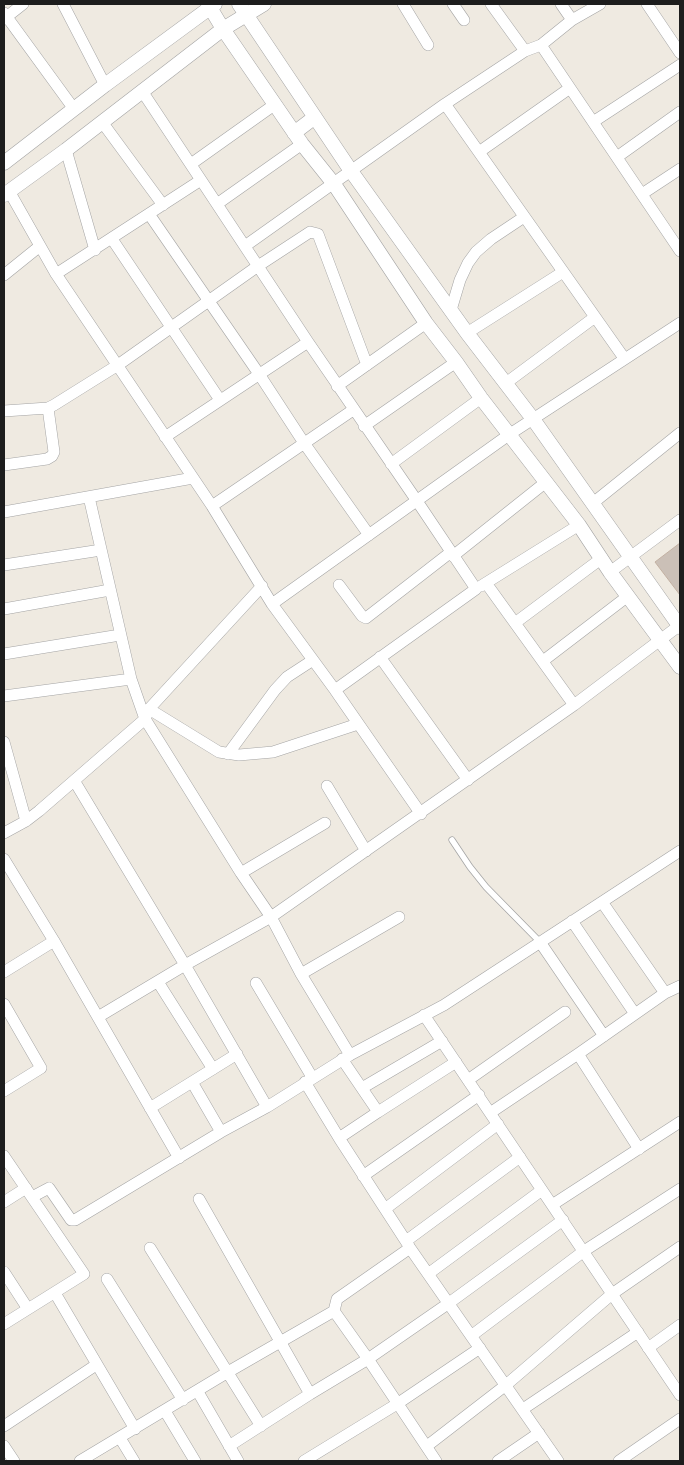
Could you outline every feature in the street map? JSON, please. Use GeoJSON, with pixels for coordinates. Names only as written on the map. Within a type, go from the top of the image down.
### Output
{"type":"FeatureCollection","features":[{"type":"Feature","properties":{"kind":"street"},"geometry":{"type":"LineString","coordinates":[[23,4],[5,16],[74,109]]}},
{"type":"Feature","properties":{"kind":"street"},"geometry":{"type":"LineString","coordinates":[[63,4],[105,85]]}},
{"type":"Feature","properties":{"kind":"street"},"geometry":{"type":"LineString","coordinates":[[264,4],[243,9],[223,29],[66,150],[6,193],[56,274],[212,506],[272,604],[335,690],[421,814]]}},
{"type":"Feature","properties":{"kind":"street"},"geometry":{"type":"LineString","coordinates":[[403,4],[428,46]]}},
{"type":"Feature","properties":{"kind":"street"},"geometry":{"type":"LineString","coordinates":[[453,4],[464,20]]}},
{"type":"Feature","properties":{"kind":"street"},"geometry":{"type":"LineString","coordinates":[[491,4],[525,51]]}},
{"type":"Feature","properties":{"kind":"street"},"geometry":{"type":"LineString","coordinates":[[561,4],[572,20]]}},
{"type":"Feature","properties":{"kind":"street"},"geometry":{"type":"LineString","coordinates":[[245,246],[445,104],[525,51],[541,45],[572,20],[600,4]]}},
{"type":"Feature","properties":{"kind":"street"},"geometry":{"type":"LineString","coordinates":[[647,4],[680,53]]}},
{"type":"Feature","properties":{"kind":"street"},"geometry":{"type":"LineString","coordinates":[[5,159],[211,5],[223,29],[274,105],[334,184],[426,323],[481,398],[579,524],[610,572],[680,667]]}},
{"type":"Feature","properties":{"kind":"street"},"geometry":{"type":"LineString","coordinates":[[98,1018],[185,965],[271,917],[421,814],[574,705],[680,626],[593,503],[351,171],[243,9]]}},
{"type":"Feature","properties":{"kind":"street"},"geometry":{"type":"LineString","coordinates":[[541,45],[642,194],[676,236],[680,251]]}},
{"type":"Feature","properties":{"kind":"street"},"geometry":{"type":"LineString","coordinates":[[593,122],[680,65]]}},
{"type":"Feature","properties":{"kind":"street"},"geometry":{"type":"LineString","coordinates":[[478,152],[570,88]]}},
{"type":"Feature","properties":{"kind":"street"},"geometry":{"type":"LineString","coordinates":[[142,91],[353,410],[476,589]]}},
{"type":"Feature","properties":{"kind":"street"},"geometry":{"type":"LineString","coordinates":[[445,104],[624,358]]}},
{"type":"Feature","properties":{"kind":"street"},"geometry":{"type":"LineString","coordinates":[[191,164],[274,105]]}},
{"type":"Feature","properties":{"kind":"street"},"geometry":{"type":"LineString","coordinates":[[617,157],[680,112]]}},
{"type":"Feature","properties":{"kind":"street"},"geometry":{"type":"LineString","coordinates":[[218,204],[298,139],[315,116]]}},
{"type":"Feature","properties":{"kind":"street"},"geometry":{"type":"LineString","coordinates":[[102,122],[163,205]]}},
{"type":"Feature","properties":{"kind":"street"},"geometry":{"type":"LineString","coordinates":[[66,150],[94,250]]}},
{"type":"Feature","properties":{"kind":"street"},"geometry":{"type":"LineString","coordinates":[[642,194],[680,169]]}},
{"type":"Feature","properties":{"kind":"street"},"geometry":{"type":"LineString","coordinates":[[56,274],[202,180]]}},
{"type":"Feature","properties":{"kind":"street"},"geometry":{"type":"LineString","coordinates":[[149,214],[260,374],[304,443],[369,535]]}},
{"type":"Feature","properties":{"kind":"street"},"geometry":{"type":"LineString","coordinates":[[451,310],[460,280],[476,252],[491,239],[524,217]]}},
{"type":"Feature","properties":{"kind":"street"},"geometry":{"type":"LineString","coordinates":[[4,412],[48,408],[118,365],[258,266],[310,232],[318,234],[367,365]]}},
{"type":"Feature","properties":{"kind":"street"},"geometry":{"type":"LineString","coordinates":[[112,239],[220,400]]}},
{"type":"Feature","properties":{"kind":"street"},"geometry":{"type":"LineString","coordinates":[[4,275],[40,246]]}},
{"type":"Feature","properties":{"kind":"street"},"geometry":{"type":"LineString","coordinates":[[468,333],[563,272]]}},
{"type":"Feature","properties":{"kind":"street"},"geometry":{"type":"LineString","coordinates":[[506,383],[595,317]]}},
{"type":"Feature","properties":{"kind":"street"},"geometry":{"type":"LineString","coordinates":[[338,386],[426,323]]}},
{"type":"Feature","properties":{"kind":"street"},"geometry":{"type":"LineString","coordinates":[[272,604],[510,434],[680,323]]}},
{"type":"Feature","properties":{"kind":"street"},"geometry":{"type":"LineString","coordinates":[[164,437],[308,342]]}},
{"type":"Feature","properties":{"kind":"street"},"geometry":{"type":"LineString","coordinates":[[364,426],[456,362]]}},
{"type":"Feature","properties":{"kind":"street"},"geometry":{"type":"LineString","coordinates":[[391,464],[481,398]]}},
{"type":"Feature","properties":{"kind":"street"},"geometry":{"type":"LineString","coordinates":[[4,465],[47,459],[52,456],[54,452],[48,408]]}},
{"type":"Feature","properties":{"kind":"street"},"geometry":{"type":"LineString","coordinates":[[212,506],[353,410]]}},
{"type":"Feature","properties":{"kind":"street"},"geometry":{"type":"LineString","coordinates":[[593,503],[680,433]]}},
{"type":"Feature","properties":{"kind":"street"},"geometry":{"type":"LineString","coordinates":[[4,512],[192,478]]}},
{"type":"Feature","properties":{"kind":"street"},"geometry":{"type":"LineString","coordinates":[[339,585],[362,616],[366,618],[546,482]]}},
{"type":"Feature","properties":{"kind":"street"},"geometry":{"type":"LineString","coordinates":[[88,497],[130,679],[147,714],[242,873],[271,917],[362,1088],[378,1112]]}},
{"type":"Feature","properties":{"kind":"street"},"geometry":{"type":"LineString","coordinates":[[610,572],[680,520]]}},
{"type":"Feature","properties":{"kind":"street"},"geometry":{"type":"LineString","coordinates":[[335,690],[476,589],[579,524]]}},
{"type":"Feature","properties":{"kind":"street"},"geometry":{"type":"LineString","coordinates":[[4,565],[101,550]]}},
{"type":"Feature","properties":{"kind":"street"},"geometry":{"type":"LineString","coordinates":[[515,623],[602,558]]}},
{"type":"Feature","properties":{"kind":"street"},"geometry":{"type":"LineString","coordinates":[[486,583],[574,705]]}},
{"type":"Feature","properties":{"kind":"street"},"geometry":{"type":"LineString","coordinates":[[4,833],[26,821],[74,782],[147,714],[262,586]]}},
{"type":"Feature","properties":{"kind":"street"},"geometry":{"type":"LineString","coordinates":[[4,609],[110,590]]}},
{"type":"Feature","properties":{"kind":"street"},"geometry":{"type":"LineString","coordinates":[[543,662],[628,596]]}},
{"type":"Feature","properties":{"kind":"street"},"geometry":{"type":"LineString","coordinates":[[4,654],[120,635]]}},
{"type":"Feature","properties":{"kind":"street"},"geometry":{"type":"LineString","coordinates":[[380,657],[468,780]]}},
{"type":"Feature","properties":{"kind":"street"},"geometry":{"type":"LineString","coordinates":[[228,754],[275,690],[287,677],[313,660]]}},
{"type":"Feature","properties":{"kind":"street"},"geometry":{"type":"LineString","coordinates":[[4,696],[130,679]]}},
{"type":"Feature","properties":{"kind":"street"},"geometry":{"type":"LineString","coordinates":[[147,714],[219,752],[246,755],[273,752],[358,724]]}},
{"type":"Feature","properties":{"kind":"street"},"geometry":{"type":"LineString","coordinates":[[4,742],[9,782],[26,821]]}},
{"type":"Feature","properties":{"kind":"street"},"geometry":{"type":"LineString","coordinates":[[74,782],[185,965],[267,1107]]}},
{"type":"Feature","properties":{"kind":"street"},"geometry":{"type":"LineString","coordinates":[[327,786],[366,851]]}},
{"type":"Feature","properties":{"kind":"street"},"geometry":{"type":"LineString","coordinates":[[242,873],[325,823]]}},
{"type":"Feature","properties":{"kind":"street"},"geometry":{"type":"LineString","coordinates":[[4,1202],[29,1192],[49,1188],[71,1220],[73,1220],[221,1132],[267,1107],[346,1057],[444,1005],[680,851]]}},
{"type":"Feature","properties":{"kind":"street"},"geometry":{"type":"LineString","coordinates":[[4,859],[54,941],[179,1158]]}},
{"type":"Feature","properties":{"kind":"street"},"geometry":{"type":"LineString","coordinates":[[490,1113],[635,1014],[676,991],[602,902]]}},
{"type":"Feature","properties":{"kind":"street"},"geometry":{"type":"LineString","coordinates":[[301,974],[399,917]]}},
{"type":"Feature","properties":{"kind":"street"},"geometry":{"type":"LineString","coordinates":[[572,921],[635,1014]]}},
{"type":"Feature","properties":{"kind":"street"},"geometry":{"type":"LineString","coordinates":[[4,972],[54,941]]}},
{"type":"Feature","properties":{"kind":"street"},"geometry":{"type":"LineString","coordinates":[[540,942],[604,1036]]}},
{"type":"Feature","properties":{"kind":"street"},"geometry":{"type":"LineString","coordinates":[[158,982],[213,1069]]}},
{"type":"Feature","properties":{"kind":"street"},"geometry":{"type":"LineString","coordinates":[[256,983],[339,1138],[363,1176],[428,1274],[558,1461]]}},
{"type":"Feature","properties":{"kind":"street"},"geometry":{"type":"LineString","coordinates":[[4,1004],[41,1068],[4,1091]]}},
{"type":"Feature","properties":{"kind":"street"},"geometry":{"type":"LineString","coordinates":[[468,1080],[565,1012]]}},
{"type":"Feature","properties":{"kind":"street"},"geometry":{"type":"LineString","coordinates":[[424,1015],[680,1395]]}},
{"type":"Feature","properties":{"kind":"street"},"geometry":{"type":"LineString","coordinates":[[362,1088],[442,1041]]}},
{"type":"Feature","properties":{"kind":"street"},"geometry":{"type":"LineString","coordinates":[[150,1108],[237,1054]]}},
{"type":"Feature","properties":{"kind":"street"},"geometry":{"type":"LineString","coordinates":[[578,1054],[638,1148]]}},
{"type":"Feature","properties":{"kind":"street"},"geometry":{"type":"LineString","coordinates":[[339,1138],[456,1062]]}},
{"type":"Feature","properties":{"kind":"street"},"geometry":{"type":"LineString","coordinates":[[192,1082],[221,1132]]}},
{"type":"Feature","properties":{"kind":"street"},"geometry":{"type":"LineString","coordinates":[[363,1176],[478,1095]]}},
{"type":"Feature","properties":{"kind":"street"},"geometry":{"type":"LineString","coordinates":[[552,1205],[680,1122]]}},
{"type":"Feature","properties":{"kind":"street"},"geometry":{"type":"LineString","coordinates":[[385,1209],[498,1124]]}},
{"type":"Feature","properties":{"kind":"street"},"geometry":{"type":"LineString","coordinates":[[4,1156],[84,1274],[4,1324]]}},
{"type":"Feature","properties":{"kind":"street"},"geometry":{"type":"LineString","coordinates":[[80,1461],[198,1392],[228,1372],[334,1312],[337,1299],[520,1157]]}},
{"type":"Feature","properties":{"kind":"street"},"geometry":{"type":"LineString","coordinates":[[471,1336],[584,1251],[680,1188]]}},
{"type":"Feature","properties":{"kind":"street"},"geometry":{"type":"LineString","coordinates":[[428,1274],[542,1190]]}},
{"type":"Feature","properties":{"kind":"street"},"geometry":{"type":"LineString","coordinates":[[199,1199],[310,1394]]}},
{"type":"Feature","properties":{"kind":"street"},"geometry":{"type":"LineString","coordinates":[[229,1446],[368,1359],[563,1220]]}},
{"type":"Feature","properties":{"kind":"street"},"geometry":{"type":"LineString","coordinates":[[426,1446],[506,1385],[612,1294],[680,1247]]}},
{"type":"Feature","properties":{"kind":"street"},"geometry":{"type":"LineString","coordinates":[[150,1248],[261,1426]]}},
{"type":"Feature","properties":{"kind":"street"},"geometry":{"type":"LineString","coordinates":[[4,1272],[28,1309]]}},
{"type":"Feature","properties":{"kind":"street"},"geometry":{"type":"LineString","coordinates":[[107,1279],[182,1400]]}},
{"type":"Feature","properties":{"kind":"street"},"geometry":{"type":"LineString","coordinates":[[55,1292],[135,1429]]}},
{"type":"Feature","properties":{"kind":"street"},"geometry":{"type":"LineString","coordinates":[[334,1312],[368,1359],[396,1404],[436,1461]]}},
{"type":"Feature","properties":{"kind":"street"},"geometry":{"type":"LineString","coordinates":[[648,1348],[680,1325]]}},
{"type":"Feature","properties":{"kind":"street"},"geometry":{"type":"LineString","coordinates":[[523,1409],[638,1332]]}},
{"type":"Feature","properties":{"kind":"street"},"geometry":{"type":"LineString","coordinates":[[304,1461],[396,1404],[480,1348]]}},
{"type":"Feature","properties":{"kind":"street"},"geometry":{"type":"LineString","coordinates":[[4,1426],[96,1365]]}},
{"type":"Feature","properties":{"kind":"street"},"geometry":{"type":"LineString","coordinates":[[670,1380],[680,1373]]}},
{"type":"Feature","properties":{"kind":"street"},"geometry":{"type":"LineString","coordinates":[[198,1392],[238,1461]]}},
{"type":"Feature","properties":{"kind":"street"},"geometry":{"type":"LineString","coordinates":[[165,1411],[196,1461]]}},
{"type":"Feature","properties":{"kind":"street"},"geometry":{"type":"LineString","coordinates":[[619,1461],[680,1419]]}},
{"type":"Feature","properties":{"kind":"street"},"geometry":{"type":"LineString","coordinates":[[498,1461],[539,1433]]}},
{"type":"Feature","properties":{"kind":"street"},"geometry":{"type":"LineString","coordinates":[[120,1438],[134,1461]]}},
{"type":"Feature","properties":{"kind":"street"},"geometry":{"type":"LineString","coordinates":[[4,1446],[14,1461]]}},
{"type":"Feature","properties":{"kind":"lane"},"geometry":{"type":"LineString","coordinates":[[452,840],[486,887],[540,942]]}},
{"type":"Feature","properties":{"kind":"building"},"geometry":{"type":"Polygon","coordinates":[[[680,543],[680,595],[655,562],[680,543]]]}}]}
